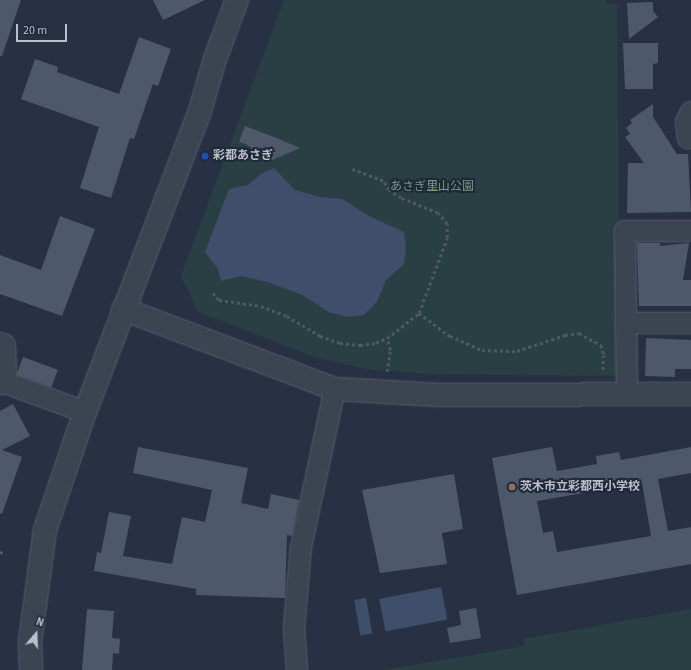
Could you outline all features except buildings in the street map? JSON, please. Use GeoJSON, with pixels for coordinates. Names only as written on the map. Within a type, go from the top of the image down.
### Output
{"type":"FeatureCollection","features":[{"type":"Feature","properties":{"kind":"street"},"geometry":{"type":"LineString","coordinates":[[31,670],[30,642],[45,530],[85,412],[199,114],[215,59],[237,0]]}},
{"type":"Feature","properties":{"kind":"street"},"geometry":{"type":"LineString","coordinates":[[199,114],[233,52],[254,0]]}},
{"type":"Feature","properties":{"kind":"street"},"geometry":{"type":"LineString","coordinates":[[691,112],[686,122],[688,138],[691,138]]}},
{"type":"Feature","properties":{"kind":"street"},"geometry":{"type":"LineString","coordinates":[[627,394],[628,323],[625,231],[691,230]]}},
{"type":"Feature","properties":{"kind":"street"},"geometry":{"type":"LineString","coordinates":[[123,310],[335,388],[439,396],[691,394]]}},
{"type":"Feature","properties":{"kind":"street"},"geometry":{"type":"LineString","coordinates":[[628,323],[691,323]]}},
{"type":"Feature","properties":{"kind":"street"},"geometry":{"type":"LineString","coordinates":[[0,343],[5,345],[3,383],[85,412]]}},
{"type":"Feature","properties":{"kind":"street"},"geometry":{"type":"LineString","coordinates":[[297,670],[294,628],[301,547],[335,388]]}},
{"type":"Feature","properties":{"kind":"path"},"geometry":{"type":"LineString","coordinates":[[213,293],[219,300],[261,306],[287,316],[320,336],[340,343],[360,345],[376,343],[387,338],[419,313],[447,238],[447,224],[438,213],[395,194],[383,181],[350,169]]}},
{"type":"Feature","properties":{"kind":"path"},"geometry":{"type":"LineString","coordinates":[[419,313],[450,336],[482,350],[517,351],[565,335],[580,333],[601,345],[604,355],[603,373]]}},
{"type":"Feature","properties":{"kind":"path"},"geometry":{"type":"LineString","coordinates":[[386,375],[390,350],[387,338]]}},
{"type":"Feature","properties":{"kind":"path"},"geometry":{"type":"LineString","coordinates":[[0,552],[6,554]]}},
{"type":"Feature","properties":{"kind":"green space","name":"あさぎ里山公園"},"geometry":{"type":"Polygon","coordinates":[[[284,0],[606,0],[606,4],[617,4],[620,376],[430,374],[366,369],[315,357],[198,312],[181,276],[284,0]]]}},
{"type":"Feature","properties":{"kind":"green space"},"geometry":{"type":"Polygon","coordinates":[[[691,609],[691,670],[384,670],[524,646],[523,639],[691,609]]]}},
{"type":"Feature","properties":{"kind":"water"},"geometry":{"type":"Polygon","coordinates":[[[274,168],[295,190],[319,197],[342,199],[369,216],[404,232],[406,248],[404,264],[386,280],[377,302],[364,315],[347,317],[329,312],[302,295],[268,282],[241,276],[221,281],[218,269],[205,252],[229,189],[248,185],[261,174],[274,168]]]}},
{"type":"Feature","properties":{"kind":"water"},"geometry":{"type":"Polygon","coordinates":[[[441,587],[447,619],[385,631],[379,599],[441,587]]]}},
{"type":"Feature","properties":{"kind":"water"},"geometry":{"type":"Polygon","coordinates":[[[366,598],[372,633],[360,636],[354,600],[366,598]]]}},
{"type":"Feature","properties":{"kind":"place","name":"彩都あさぎ"},"geometry":{"type":"Point","coordinates":[205,156]}},
{"type":"Feature","properties":{"kind":"place","name":"茨木市立彩都西小学校"},"geometry":{"type":"Point","coordinates":[512,487]}}]}
